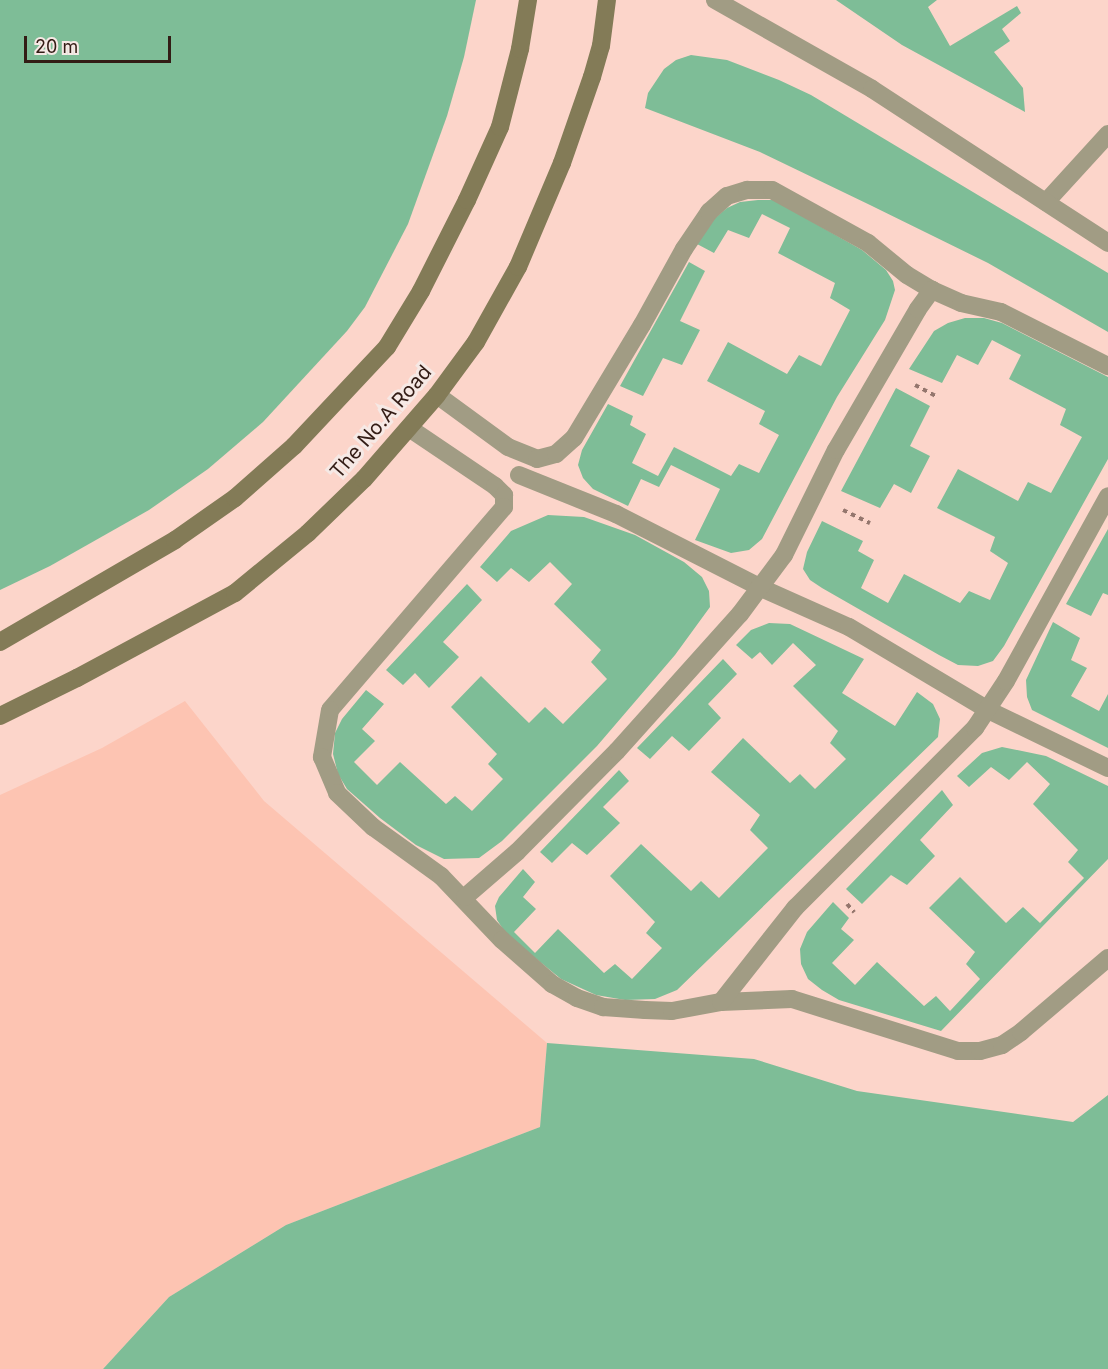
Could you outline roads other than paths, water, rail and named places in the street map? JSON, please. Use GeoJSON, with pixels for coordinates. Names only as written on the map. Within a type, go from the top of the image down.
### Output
{"type":"FeatureCollection","features":[{"type":"Feature","properties":{"kind":"street"},"geometry":{"type":"LineString","coordinates":[[0,642],[175,540],[235,498],[294,446],[387,347],[421,291],[467,200],[500,127],[520,49],[528,0]]}},
{"type":"Feature","properties":{"kind":"street","name":"The No.A Road"},"geometry":{"type":"LineString","coordinates":[[0,716],[77,678],[235,593],[308,534],[364,479],[437,395],[476,342],[522,257],[562,163],[592,77],[601,46],[607,0]]}},
{"type":"Feature","properties":{"kind":"street"},"geometry":{"type":"LineString","coordinates":[[715,0],[863,84],[1046,202],[1064,217],[1108,243]]}},
{"type":"Feature","properties":{"kind":"street"},"geometry":{"type":"LineString","coordinates":[[1046,202],[1108,134]]}},
{"type":"Feature","properties":{"kind":"street"},"geometry":{"type":"LineString","coordinates":[[1108,366],[1001,312],[961,303],[932,290],[907,275],[868,243],[772,190],[747,190],[728,196],[709,212],[684,249],[642,325],[574,438],[556,454],[537,459],[519,475],[504,495],[504,507],[330,710],[322,756],[337,793],[373,827],[441,876],[465,897],[502,940],[552,984],[577,998],[603,1007],[672,1011],[721,1002],[792,999],[958,1051],[980,1052],[1002,1045],[1021,1032],[1108,958]]}},
{"type":"Feature","properties":{"kind":"street"},"geometry":{"type":"LineString","coordinates":[[465,897],[517,852],[717,643],[784,555],[836,450],[918,309],[932,290]]}},
{"type":"Feature","properties":{"kind":"street"},"geometry":{"type":"LineString","coordinates":[[437,395],[508,447],[537,459]]}},
{"type":"Feature","properties":{"kind":"street"},"geometry":{"type":"LineString","coordinates":[[409,428],[485,478],[504,495]]}},
{"type":"Feature","properties":{"kind":"street"},"geometry":{"type":"LineString","coordinates":[[519,475],[616,514],[759,587],[849,627],[988,710],[1108,768]]}},
{"type":"Feature","properties":{"kind":"street"},"geometry":{"type":"LineString","coordinates":[[721,1002],[795,908],[938,767],[988,710],[1108,496]]}}]}
